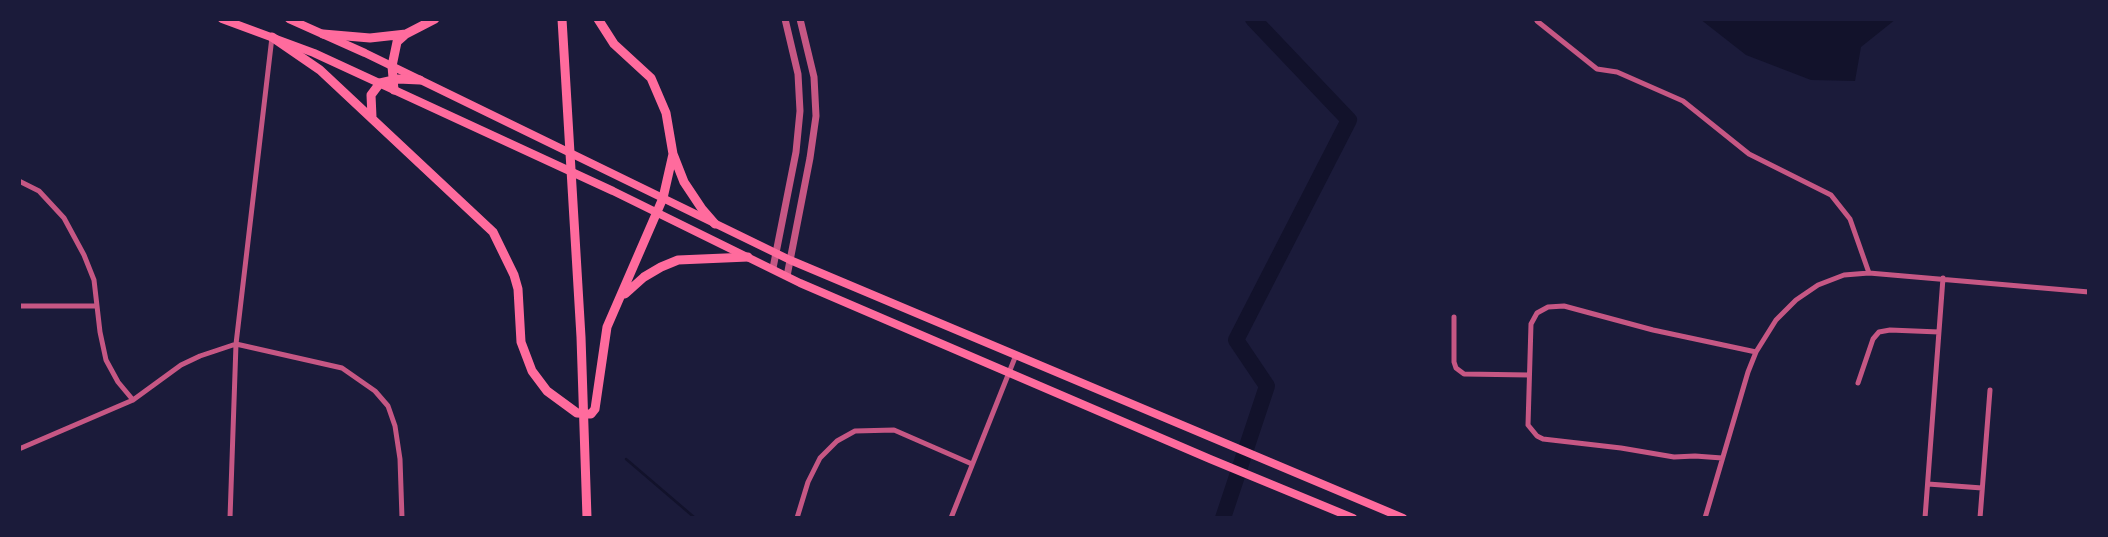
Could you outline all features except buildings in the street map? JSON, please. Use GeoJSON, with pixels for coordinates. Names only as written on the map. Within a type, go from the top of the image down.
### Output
{"type":"FeatureCollection","features":[{"type":"Feature","properties":{"kind":"main road"},"geometry":{"type":"LineString","coordinates":[[222,19],[314,53],[380,83],[613,191],[787,276],[1353,518]]}},
{"type":"Feature","properties":{"kind":"main road"},"geometry":{"type":"LineString","coordinates":[[289,19],[790,260],[1403,518]]}},
{"type":"Feature","properties":{"kind":"main road"},"geometry":{"type":"LineString","coordinates":[[394,90],[391,66],[397,42],[406,34],[435,19]]}},
{"type":"Feature","properties":{"kind":"main road"},"geometry":{"type":"LineString","coordinates":[[562,19],[587,518]]}},
{"type":"Feature","properties":{"kind":"main road"},"geometry":{"type":"LineString","coordinates":[[598,19],[614,44],[651,78],[666,113],[673,154],[684,182],[715,224]]}},
{"type":"Feature","properties":{"kind":"main road"},"geometry":{"type":"LineString","coordinates":[[323,34],[370,38],[406,34]]}},
{"type":"Feature","properties":{"kind":"main road"},"geometry":{"type":"LineString","coordinates":[[272,37],[308,61],[372,117],[493,232],[518,289],[522,342],[532,371],[553,396],[568,408],[583,414],[591,414],[595,408],[607,327],[663,198],[673,154]]}},
{"type":"Feature","properties":{"kind":"main road"},"geometry":{"type":"LineString","coordinates":[[372,117],[371,95],[380,83],[393,79],[420,80]]}},
{"type":"Feature","properties":{"kind":"main road"},"geometry":{"type":"LineString","coordinates":[[619,300],[644,277],[678,260],[748,257]]}},
{"type":"Feature","properties":{"kind":"street"},"geometry":{"type":"LineString","coordinates":[[773,268],[796,152],[800,111],[798,74],[785,19]]}},
{"type":"Feature","properties":{"kind":"street"},"geometry":{"type":"LineString","coordinates":[[787,276],[816,116],[814,76],[800,19]]}},
{"type":"Feature","properties":{"kind":"street"},"geometry":{"type":"LineString","coordinates":[[1537,22],[1597,69],[1617,72],[1682,101],[1749,154],[1831,195],[1850,219],[1869,273]]}},
{"type":"Feature","properties":{"kind":"street"},"geometry":{"type":"LineString","coordinates":[[229,518],[236,345],[272,37]]}},
{"type":"Feature","properties":{"kind":"street"},"geometry":{"type":"LineString","coordinates":[[19,181],[39,191],[64,218],[84,255],[94,280],[96,306],[107,360],[118,382],[133,400]]}},
{"type":"Feature","properties":{"kind":"street"},"geometry":{"type":"LineString","coordinates":[[1705,518],[1756,352],[1776,320],[1796,300],[1818,285],[1844,275],[1869,273],[2089,292]]}},
{"type":"Feature","properties":{"kind":"street"},"geometry":{"type":"LineString","coordinates":[[1925,518],[1943,278]]}},
{"type":"Feature","properties":{"kind":"street"},"geometry":{"type":"LineString","coordinates":[[19,306],[96,306]]}},
{"type":"Feature","properties":{"kind":"street"},"geometry":{"type":"LineString","coordinates":[[1722,458],[1674,457],[1543,439],[1531,431],[1528,425],[1531,324],[1537,313],[1548,307],[1564,306],[1653,330],[1756,352]]}},
{"type":"Feature","properties":{"kind":"street"},"geometry":{"type":"LineString","coordinates":[[1454,317],[1456,368],[1464,374],[1529,375]]}},
{"type":"Feature","properties":{"kind":"street"},"geometry":{"type":"LineString","coordinates":[[1858,383],[1872,339],[1879,332],[1939,332]]}},
{"type":"Feature","properties":{"kind":"street"},"geometry":{"type":"LineString","coordinates":[[19,449],[133,400],[181,365],[236,345],[342,368],[375,391],[388,405],[395,426],[400,459],[402,518]]}},
{"type":"Feature","properties":{"kind":"street"},"geometry":{"type":"LineString","coordinates":[[950,518],[1016,355]]}},
{"type":"Feature","properties":{"kind":"street"},"geometry":{"type":"LineString","coordinates":[[1980,518],[1990,390]]}},
{"type":"Feature","properties":{"kind":"street"},"geometry":{"type":"LineString","coordinates":[[796,518],[808,482],[820,458],[837,440],[855,431],[894,430],[972,464]]}},
{"type":"Feature","properties":{"kind":"street"},"geometry":{"type":"LineString","coordinates":[[1928,484],[1982,488]]}},
{"type":"Feature","properties":{"kind":"shaded area"},"geometry":{"type":"Polygon","coordinates":[[[1700,19],[1896,19],[1861,47],[1855,81],[1811,80],[1746,55],[1700,19]]]}},
{"type":"Feature","properties":{"kind":"waterway"},"geometry":{"type":"LineString","coordinates":[[1223,518],[1267,386],[1236,340],[1349,120],[1253,19]]}},
{"type":"Feature","properties":{"kind":"waterway"},"geometry":{"type":"LineString","coordinates":[[626,459],[695,518]]}}]}
